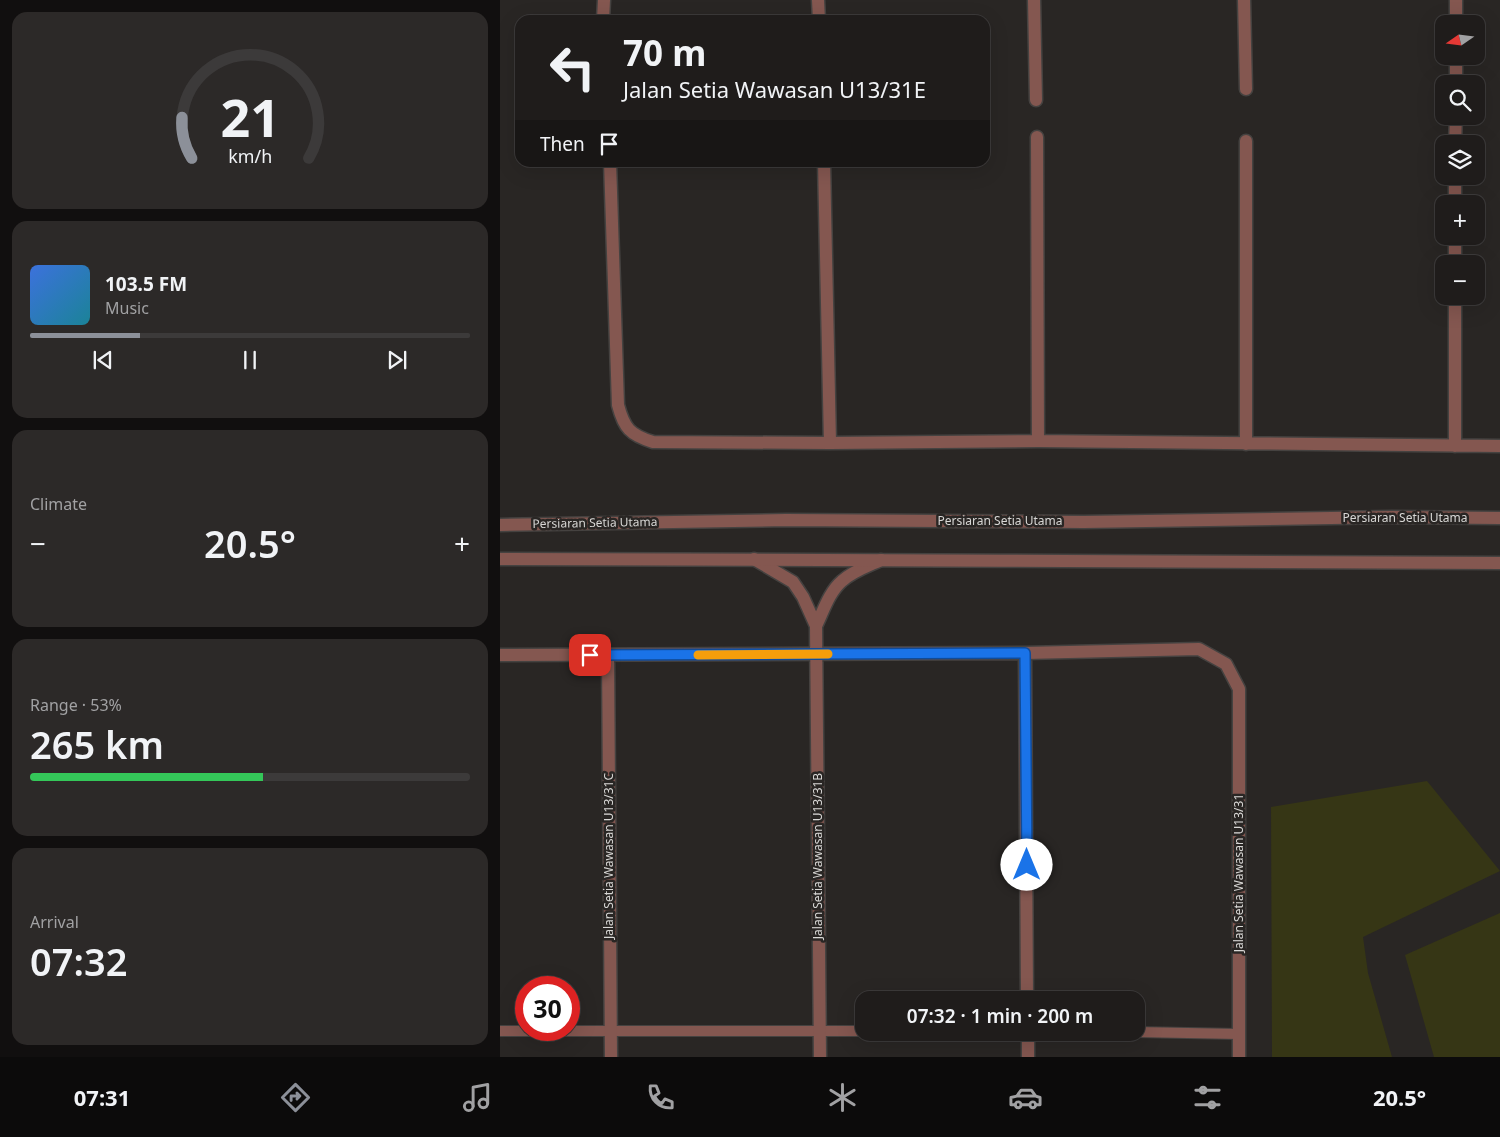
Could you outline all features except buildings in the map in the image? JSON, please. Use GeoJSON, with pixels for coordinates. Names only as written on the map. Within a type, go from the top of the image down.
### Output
{"type":"FeatureCollection","features":[{"type":"Feature","properties":{"kind":"street"},"geometry":{"type":"LineString","coordinates":[[603,15],[604,0]]}},
{"type":"Feature","properties":{"kind":"street"},"geometry":{"type":"LineString","coordinates":[[818,0],[819,15]]}},
{"type":"Feature","properties":{"kind":"street"},"geometry":{"type":"LineString","coordinates":[[1034,0],[1036,100]]}},
{"type":"Feature","properties":{"kind":"street"},"geometry":{"type":"LineString","coordinates":[[1244,0],[1246,89]]}},
{"type":"Feature","properties":{"kind":"street"},"geometry":{"type":"LineString","coordinates":[[1456,0],[1456,15]]}},
{"type":"Feature","properties":{"kind":"street"},"geometry":{"type":"LineString","coordinates":[[1036,138],[1038,441]]}},
{"type":"Feature","properties":{"kind":"street"},"geometry":{"type":"LineString","coordinates":[[1246,141],[1246,444]]}},
{"type":"Feature","properties":{"kind":"street"},"geometry":{"type":"LineString","coordinates":[[610,167],[618,406],[622,420],[629,432],[641,439],[653,442],[1038,441],[1500,446]]}},
{"type":"Feature","properties":{"kind":"street"},"geometry":{"type":"LineString","coordinates":[[824,167],[830,443]]}},
{"type":"Feature","properties":{"kind":"street"},"geometry":{"type":"LineString","coordinates":[[1455,305],[1455,446]]}},
{"type":"Feature","properties":{"kind":"street","name":"Persiaran Setia Utama"},"geometry":{"type":"LineString","coordinates":[[500,525],[786,520],[1084,522],[1392,517],[1500,518]]}},
{"type":"Feature","properties":{"kind":"street"},"geometry":{"type":"LineString","coordinates":[[500,559],[1500,563]]}},
{"type":"Feature","properties":{"kind":"street"},"geometry":{"type":"LineString","coordinates":[[754,559],[793,582],[803,597],[816,626]]}},
{"type":"Feature","properties":{"kind":"street"},"geometry":{"type":"LineString","coordinates":[[816,626],[831,595],[841,581],[858,570],[883,560]]}},
{"type":"Feature","properties":{"kind":"street","name":"Jalan Setia Wawasan U13/31B"},"geometry":{"type":"LineString","coordinates":[[816,626],[820,1057]]}},
{"type":"Feature","properties":{"kind":"street","name":"Jalan Setia Wawasan U13/31"},"geometry":{"type":"LineString","coordinates":[[1025,653],[1200,649],[1226,664],[1239,688],[1239,1057]]}},
{"type":"Feature","properties":{"kind":"street"},"geometry":{"type":"LineString","coordinates":[[500,655],[1025,653],[1028,991]]}},
{"type":"Feature","properties":{"kind":"street","name":"Jalan Setia Wawasan U13/31C"},"geometry":{"type":"LineString","coordinates":[[608,655],[610,1057]]}},
{"type":"Feature","properties":{"kind":"street"},"geometry":{"type":"LineString","coordinates":[[1028,1041],[1028,1057]]}},
{"type":"Feature","properties":{"kind":"lane"},"geometry":{"type":"LineString","coordinates":[[500,1031],[855,1030]]}},
{"type":"Feature","properties":{"kind":"lane"},"geometry":{"type":"LineString","coordinates":[[1145,1032],[1239,1034]]}},
{"type":"Feature","properties":{"kind":"shaded area"},"geometry":{"type":"Polygon","coordinates":[[[1427,781],[1500,871],[1363,937],[1368,973],[1392,1057],[1272,1057],[1271,807],[1427,781]]]}},
{"type":"Feature","properties":{"kind":"shaded area"},"geometry":{"type":"Polygon","coordinates":[[[1500,913],[1500,1057],[1434,1057],[1405,955],[1500,913]]]}},
{"type":"Feature","properties":{"kind":"slow traffic"},"geometry":{"type":"LineString","coordinates":[[698,655],[828,654]]}},
{"type":"Feature","properties":{"kind":"route"},"geometry":{"type":"LineString","coordinates":[[590,655],[1025,653],[1027,865]]}}]}
